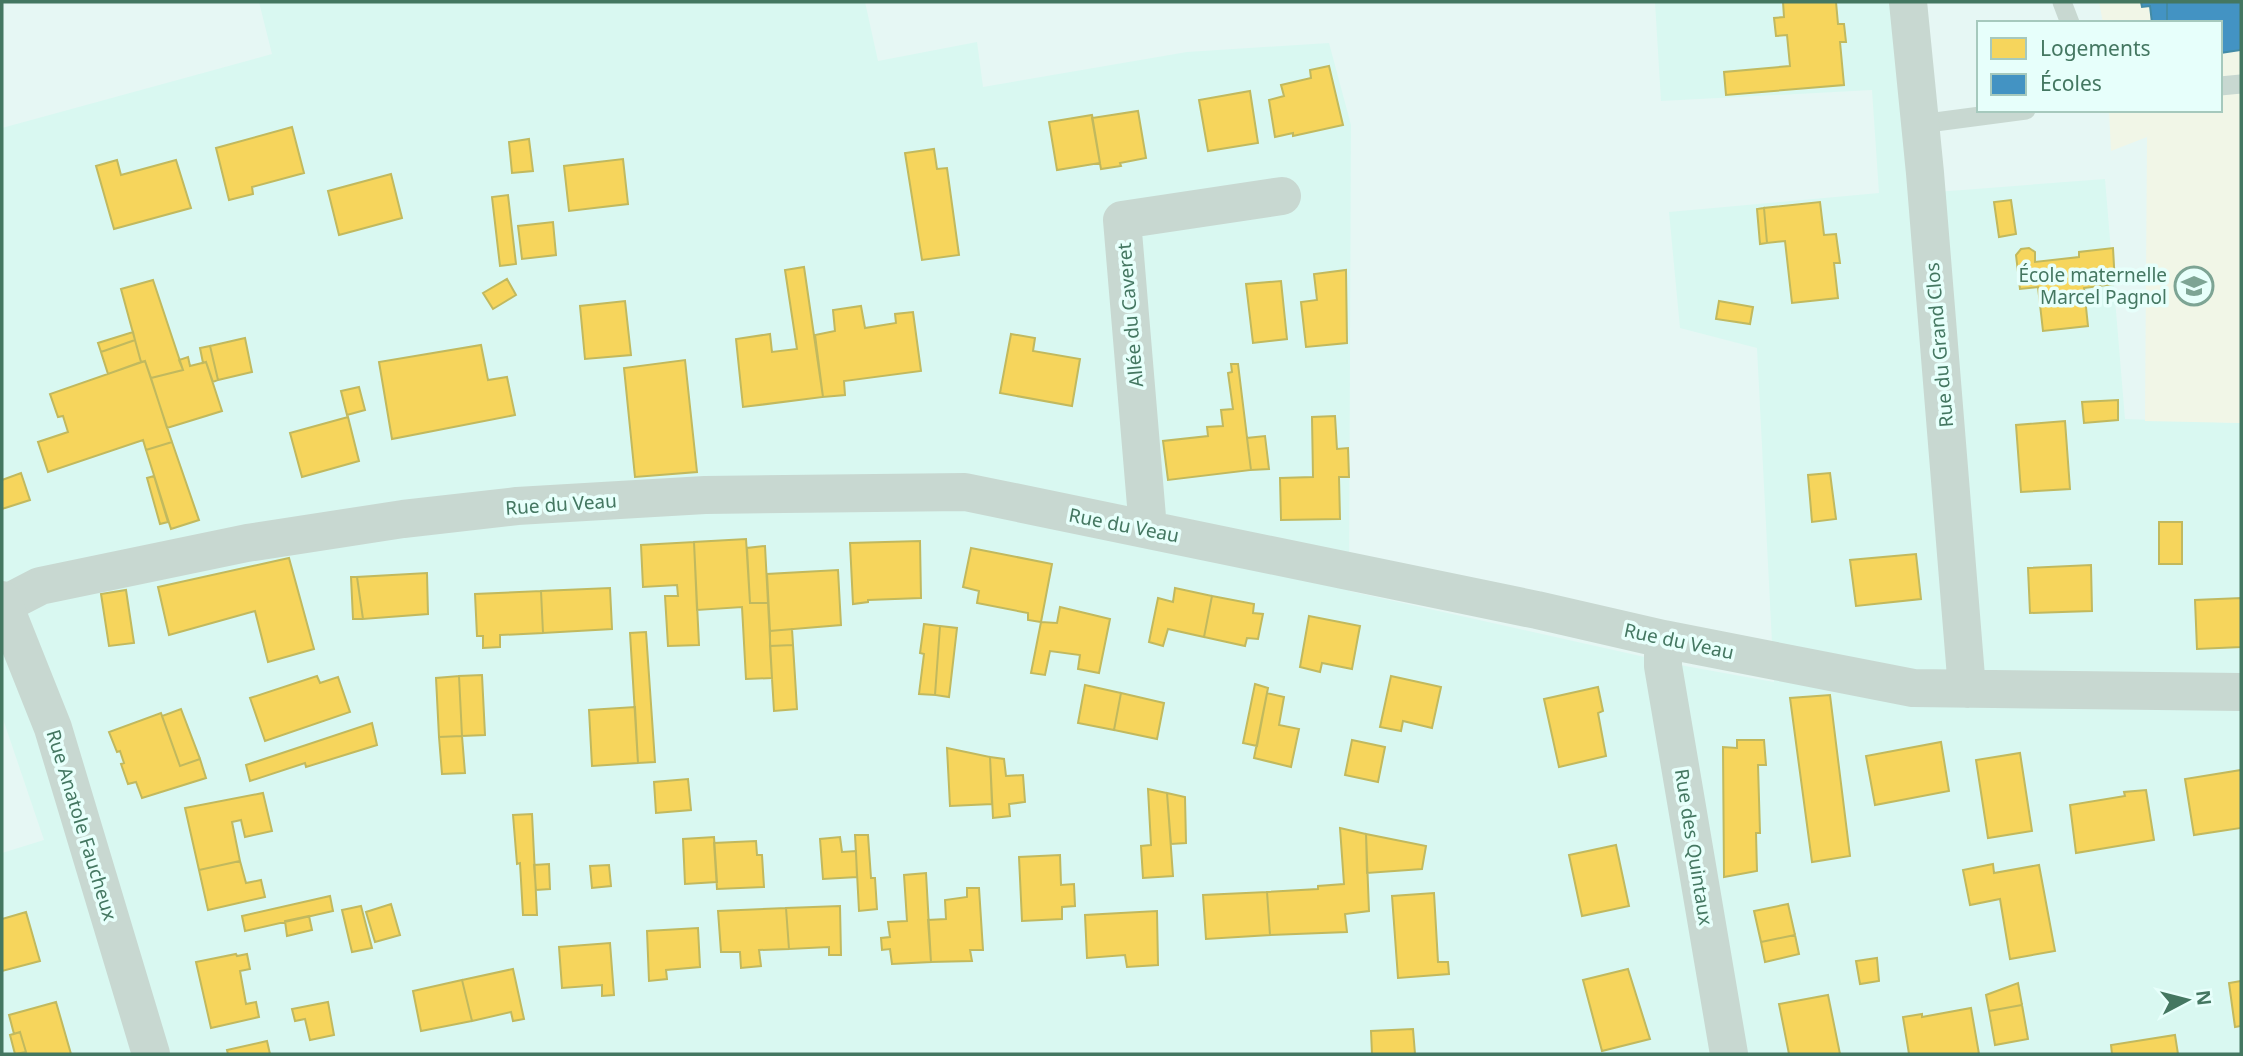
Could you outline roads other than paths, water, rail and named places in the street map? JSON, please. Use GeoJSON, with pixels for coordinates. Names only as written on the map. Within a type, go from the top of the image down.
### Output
{"type":"FeatureCollection","features":[{"type":"Feature","properties":{"kind":"street","name":"Rue du Grand Clos"},"geometry":{"type":"LineString","coordinates":[[1915,10],[1920,124],[1967,689]]}},
{"type":"Feature","properties":{"kind":"street","name":"Allée du Caveret"},"geometry":{"type":"LineString","coordinates":[[1148,529],[1122,220],[1282,196]]}},
{"type":"Feature","properties":{"kind":"street","name":"Rue du Veau"},"geometry":{"type":"LineString","coordinates":[[3,602],[40,586],[247,543],[403,519],[517,506],[705,495],[965,492],[1663,639],[1913,688],[2241,692]]}},
{"type":"Feature","properties":{"kind":"street","name":"Rue Anatole Faucheux"},"geometry":{"type":"LineString","coordinates":[[3,602],[52,728],[151,1054]]}},
{"type":"Feature","properties":{"kind":"street","name":"Rue des Quintaux"},"geometry":{"type":"LineString","coordinates":[[1663,639],[1663,666],[1729,1054]]}},
{"type":"Feature","properties":{"kind":"lane"},"geometry":{"type":"LineString","coordinates":[[2062,2],[2069,21]]}},
{"type":"Feature","properties":{"kind":"lane"},"geometry":{"type":"LineString","coordinates":[[2222,86],[2241,84]]}},
{"type":"Feature","properties":{"kind":"lane"},"geometry":{"type":"LineString","coordinates":[[1920,124],[2011,112]]}},
{"type":"Feature","properties":{"kind":"place","name":"École maternelle Marcel Pagnol"},"geometry":{"type":"Point","coordinates":[2194,286]}}]}
